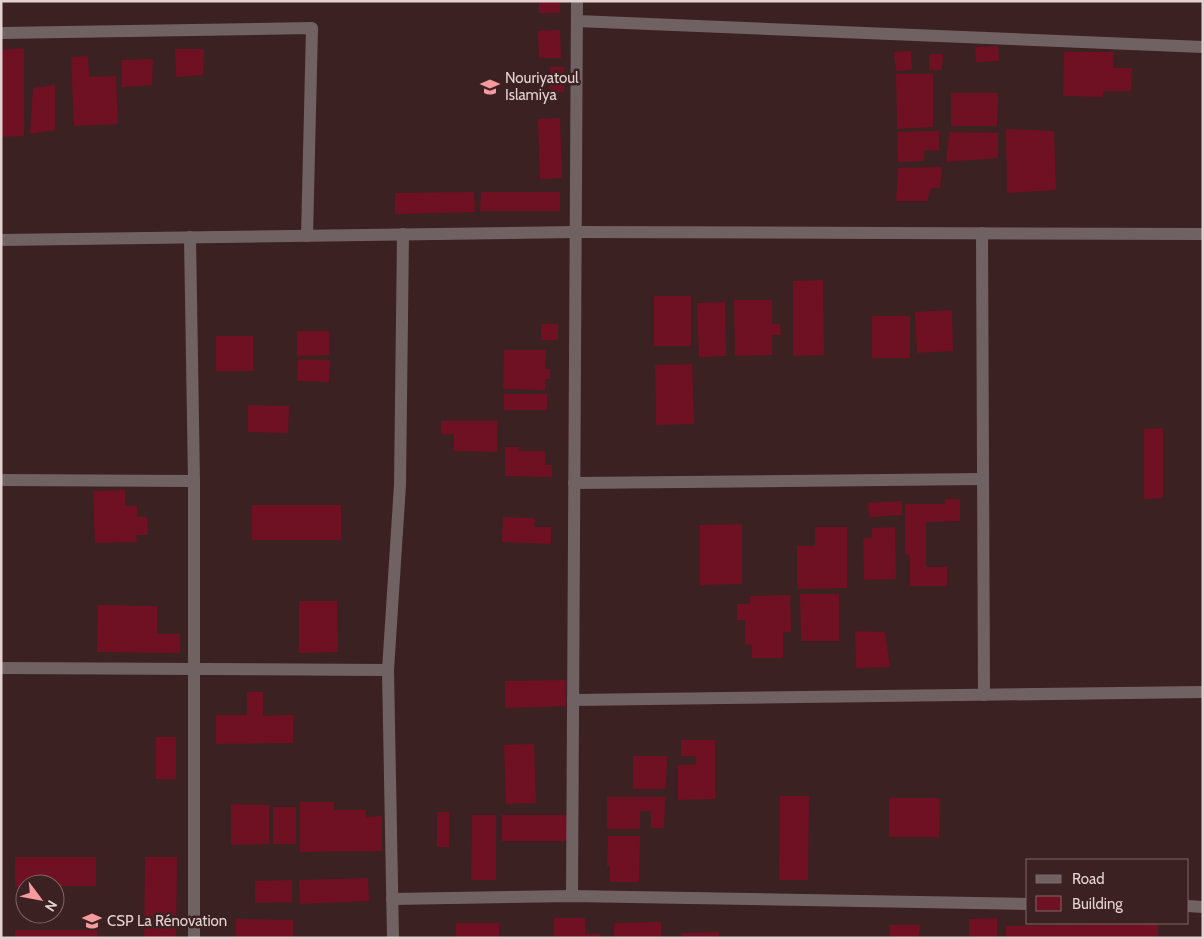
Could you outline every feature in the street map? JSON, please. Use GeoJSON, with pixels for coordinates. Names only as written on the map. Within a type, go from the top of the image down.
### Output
{"type":"FeatureCollection","features":[{"type":"Feature","properties":{"kind":"street"},"geometry":{"type":"LineString","coordinates":[[572,896],[577,1]]}},
{"type":"Feature","properties":{"kind":"street"},"geometry":{"type":"LineString","coordinates":[[577,21],[1203,47]]}},
{"type":"Feature","properties":{"kind":"street"},"geometry":{"type":"LineString","coordinates":[[1,33],[312,28],[307,236]]}},
{"type":"Feature","properties":{"kind":"street"},"geometry":{"type":"LineString","coordinates":[[1,240],[576,232],[1203,234]]}},
{"type":"Feature","properties":{"kind":"street"},"geometry":{"type":"LineString","coordinates":[[982,233],[984,695]]}},
{"type":"Feature","properties":{"kind":"street"},"geometry":{"type":"LineString","coordinates":[[393,938],[388,670],[400,485],[403,234]]}},
{"type":"Feature","properties":{"kind":"street"},"geometry":{"type":"LineString","coordinates":[[190,238],[194,481],[194,938]]}},
{"type":"Feature","properties":{"kind":"street"},"geometry":{"type":"LineString","coordinates":[[574,484],[983,479]]}},
{"type":"Feature","properties":{"kind":"street"},"geometry":{"type":"LineString","coordinates":[[1,480],[194,481]]}},
{"type":"Feature","properties":{"kind":"street"},"geometry":{"type":"LineString","coordinates":[[1,668],[388,670]]}},
{"type":"Feature","properties":{"kind":"street"},"geometry":{"type":"LineString","coordinates":[[573,700],[1203,692]]}},
{"type":"Feature","properties":{"kind":"street"},"geometry":{"type":"LineString","coordinates":[[392,899],[572,896],[1026,904]]}},
{"type":"Feature","properties":{"kind":"street"},"geometry":{"type":"LineString","coordinates":[[1189,906],[1203,906]]}},
{"type":"Feature","properties":{"kind":"building"},"geometry":{"type":"Polygon","coordinates":[[[539,1],[560,1],[560,13],[539,13],[539,1]]]}},
{"type":"Feature","properties":{"kind":"building"},"geometry":{"type":"Polygon","coordinates":[[[560,30],[561,58],[539,58],[538,31],[560,30]]]}},
{"type":"Feature","properties":{"kind":"building"},"geometry":{"type":"Polygon","coordinates":[[[998,46],[999,61],[976,62],[975,47],[998,46]]]}},
{"type":"Feature","properties":{"kind":"building"},"geometry":{"type":"Polygon","coordinates":[[[24,48],[24,136],[1,137],[1,50],[24,48]]]}},
{"type":"Feature","properties":{"kind":"building"},"geometry":{"type":"Polygon","coordinates":[[[175,49],[204,49],[203,75],[176,77],[175,49]]]}},
{"type":"Feature","properties":{"kind":"building"},"geometry":{"type":"Polygon","coordinates":[[[911,51],[912,70],[896,71],[894,52],[911,51]]]}},
{"type":"Feature","properties":{"kind":"building"},"geometry":{"type":"Polygon","coordinates":[[[1064,52],[1114,52],[1113,68],[1132,68],[1131,91],[1103,91],[1103,97],[1063,96],[1064,52]]]}},
{"type":"Feature","properties":{"kind":"building"},"geometry":{"type":"Polygon","coordinates":[[[929,54],[943,54],[942,70],[929,70],[929,54]]]}},
{"type":"Feature","properties":{"kind":"building"},"geometry":{"type":"Polygon","coordinates":[[[88,56],[89,77],[116,76],[118,124],[74,126],[71,57],[88,56]]]}},
{"type":"Feature","properties":{"kind":"building"},"geometry":{"type":"Polygon","coordinates":[[[153,59],[152,85],[122,87],[122,60],[153,59]]]}},
{"type":"Feature","properties":{"kind":"building"},"geometry":{"type":"Polygon","coordinates":[[[550,67],[564,67],[564,92],[550,92],[550,67]]]}},
{"type":"Feature","properties":{"kind":"building"},"geometry":{"type":"Polygon","coordinates":[[[896,74],[933,74],[933,127],[897,129],[896,74]]]}},
{"type":"Feature","properties":{"kind":"building"},"geometry":{"type":"Polygon","coordinates":[[[55,85],[55,130],[30,134],[33,88],[55,85]]]}},
{"type":"Feature","properties":{"kind":"building"},"geometry":{"type":"Polygon","coordinates":[[[951,93],[998,93],[997,126],[951,126],[951,93]]]}},
{"type":"Feature","properties":{"kind":"building"},"geometry":{"type":"Polygon","coordinates":[[[560,118],[562,178],[540,179],[538,119],[560,118]]]}},
{"type":"Feature","properties":{"kind":"building"},"geometry":{"type":"Polygon","coordinates":[[[1006,129],[1054,131],[1056,190],[1007,193],[1006,129]]]}},
{"type":"Feature","properties":{"kind":"building"},"geometry":{"type":"Polygon","coordinates":[[[939,131],[939,150],[924,151],[924,161],[898,162],[897,132],[939,131]]]}},
{"type":"Feature","properties":{"kind":"building"},"geometry":{"type":"Polygon","coordinates":[[[949,132],[998,133],[998,158],[946,162],[949,132]]]}},
{"type":"Feature","properties":{"kind":"building"},"geometry":{"type":"Polygon","coordinates":[[[942,167],[940,188],[931,188],[927,201],[896,201],[898,168],[942,167]]]}},
{"type":"Feature","properties":{"kind":"building"},"geometry":{"type":"Polygon","coordinates":[[[474,192],[475,212],[395,214],[395,193],[474,192]]]}},
{"type":"Feature","properties":{"kind":"building"},"geometry":{"type":"Polygon","coordinates":[[[481,192],[560,192],[560,211],[480,211],[481,192]]]}},
{"type":"Feature","properties":{"kind":"building"},"geometry":{"type":"Polygon","coordinates":[[[823,280],[824,355],[793,356],[793,281],[823,280]]]}},
{"type":"Feature","properties":{"kind":"building"},"geometry":{"type":"Polygon","coordinates":[[[654,296],[691,296],[691,346],[654,346],[654,296]]]}},
{"type":"Feature","properties":{"kind":"building"},"geometry":{"type":"Polygon","coordinates":[[[734,300],[772,300],[772,324],[780,324],[781,335],[772,335],[772,355],[735,356],[734,300]]]}},
{"type":"Feature","properties":{"kind":"building"},"geometry":{"type":"Polygon","coordinates":[[[725,302],[726,356],[699,357],[697,303],[725,302]]]}},
{"type":"Feature","properties":{"kind":"building"},"geometry":{"type":"Polygon","coordinates":[[[952,310],[953,351],[917,353],[915,312],[952,310]]]}},
{"type":"Feature","properties":{"kind":"building"},"geometry":{"type":"Polygon","coordinates":[[[872,316],[910,316],[910,358],[872,358],[872,316]]]}},
{"type":"Feature","properties":{"kind":"building"},"geometry":{"type":"Polygon","coordinates":[[[541,324],[558,324],[558,340],[541,340],[541,324]]]}},
{"type":"Feature","properties":{"kind":"building"},"geometry":{"type":"Polygon","coordinates":[[[297,331],[329,331],[329,355],[297,356],[297,331]]]}},
{"type":"Feature","properties":{"kind":"building"},"geometry":{"type":"Polygon","coordinates":[[[216,336],[253,336],[253,371],[216,371],[216,336]]]}},
{"type":"Feature","properties":{"kind":"building"},"geometry":{"type":"Polygon","coordinates":[[[504,350],[546,350],[545,369],[550,369],[550,379],[545,379],[545,390],[503,389],[504,350]]]}},
{"type":"Feature","properties":{"kind":"building"},"geometry":{"type":"Polygon","coordinates":[[[298,359],[330,360],[329,382],[297,381],[298,359]]]}},
{"type":"Feature","properties":{"kind":"building"},"geometry":{"type":"Polygon","coordinates":[[[692,364],[694,424],[656,425],[655,365],[692,364]]]}},
{"type":"Feature","properties":{"kind":"building"},"geometry":{"type":"Polygon","coordinates":[[[504,394],[547,394],[547,410],[504,410],[504,394]]]}},
{"type":"Feature","properties":{"kind":"building"},"geometry":{"type":"Polygon","coordinates":[[[248,405],[289,406],[288,433],[248,432],[248,405]]]}},
{"type":"Feature","properties":{"kind":"building"},"geometry":{"type":"Polygon","coordinates":[[[441,421],[497,421],[497,452],[454,451],[454,434],[441,434],[441,421]]]}},
{"type":"Feature","properties":{"kind":"building"},"geometry":{"type":"Polygon","coordinates":[[[1163,428],[1163,498],[1144,499],[1144,429],[1163,428]]]}},
{"type":"Feature","properties":{"kind":"building"},"geometry":{"type":"Polygon","coordinates":[[[505,447],[519,447],[518,451],[545,451],[545,465],[552,465],[552,477],[505,476],[505,447]]]}},
{"type":"Feature","properties":{"kind":"building"},"geometry":{"type":"Polygon","coordinates":[[[125,490],[125,506],[137,506],[137,517],[147,517],[148,535],[136,535],[137,542],[95,543],[93,491],[125,490]]]}},
{"type":"Feature","properties":{"kind":"building"},"geometry":{"type":"Polygon","coordinates":[[[945,499],[960,499],[960,521],[926,522],[926,567],[947,567],[947,586],[910,586],[910,555],[905,554],[905,504],[945,504],[945,499]]]}},
{"type":"Feature","properties":{"kind":"building"},"geometry":{"type":"Polygon","coordinates":[[[902,501],[902,515],[869,517],[868,503],[902,501]]]}},
{"type":"Feature","properties":{"kind":"building"},"geometry":{"type":"Polygon","coordinates":[[[252,505],[341,505],[341,540],[252,540],[252,505]]]}},
{"type":"Feature","properties":{"kind":"building"},"geometry":{"type":"Polygon","coordinates":[[[503,517],[535,518],[534,527],[551,527],[551,544],[502,542],[503,517]]]}},
{"type":"Feature","properties":{"kind":"building"},"geometry":{"type":"Polygon","coordinates":[[[742,524],[742,584],[700,585],[700,525],[742,524]]]}},
{"type":"Feature","properties":{"kind":"building"},"geometry":{"type":"Polygon","coordinates":[[[815,527],[847,527],[847,588],[797,589],[797,546],[815,546],[815,527]]]}},
{"type":"Feature","properties":{"kind":"building"},"geometry":{"type":"Polygon","coordinates":[[[895,527],[896,579],[864,580],[863,538],[872,538],[872,528],[895,527]]]}},
{"type":"Feature","properties":{"kind":"building"},"geometry":{"type":"Polygon","coordinates":[[[800,594],[839,594],[839,641],[801,641],[800,594]]]}},
{"type":"Feature","properties":{"kind":"building"},"geometry":{"type":"Polygon","coordinates":[[[790,595],[791,632],[783,632],[783,658],[752,658],[752,644],[745,645],[745,620],[737,620],[737,604],[750,604],[750,596],[790,595]]]}},
{"type":"Feature","properties":{"kind":"building"},"geometry":{"type":"Polygon","coordinates":[[[299,601],[337,601],[338,652],[299,653],[299,601]]]}},
{"type":"Feature","properties":{"kind":"building"},"geometry":{"type":"Polygon","coordinates":[[[98,605],[157,606],[157,634],[180,634],[180,653],[97,652],[98,605]]]}},
{"type":"Feature","properties":{"kind":"building"},"geometry":{"type":"Polygon","coordinates":[[[855,631],[885,632],[890,667],[856,668],[855,631]]]}},
{"type":"Feature","properties":{"kind":"building"},"geometry":{"type":"Polygon","coordinates":[[[566,680],[566,706],[505,708],[505,681],[566,680]]]}},
{"type":"Feature","properties":{"kind":"building"},"geometry":{"type":"Polygon","coordinates":[[[247,692],[263,692],[263,716],[293,715],[293,743],[216,744],[216,715],[247,715],[247,692]]]}},
{"type":"Feature","properties":{"kind":"building"},"geometry":{"type":"Polygon","coordinates":[[[156,737],[176,737],[176,779],[156,779],[156,737]]]}},
{"type":"Feature","properties":{"kind":"building"},"geometry":{"type":"Polygon","coordinates":[[[681,740],[715,740],[715,799],[678,800],[678,765],[696,765],[696,756],[681,756],[681,740]]]}},
{"type":"Feature","properties":{"kind":"building"},"geometry":{"type":"Polygon","coordinates":[[[534,744],[536,803],[506,804],[504,745],[534,744]]]}},
{"type":"Feature","properties":{"kind":"building"},"geometry":{"type":"Polygon","coordinates":[[[633,756],[667,756],[666,789],[633,789],[633,756]]]}},
{"type":"Feature","properties":{"kind":"building"},"geometry":{"type":"Polygon","coordinates":[[[780,796],[809,796],[808,880],[779,880],[780,796]]]}},
{"type":"Feature","properties":{"kind":"building"},"geometry":{"type":"Polygon","coordinates":[[[607,797],[665,797],[664,828],[651,828],[651,811],[640,811],[640,829],[607,829],[607,797]]]}},
{"type":"Feature","properties":{"kind":"building"},"geometry":{"type":"Polygon","coordinates":[[[889,798],[940,798],[939,837],[889,837],[889,798]]]}},
{"type":"Feature","properties":{"kind":"building"},"geometry":{"type":"Polygon","coordinates":[[[300,802],[334,802],[334,810],[366,810],[366,817],[382,816],[382,851],[300,852],[300,802]]]}},
{"type":"Feature","properties":{"kind":"building"},"geometry":{"type":"Polygon","coordinates":[[[231,804],[269,805],[269,844],[231,845],[231,804]]]}},
{"type":"Feature","properties":{"kind":"building"},"geometry":{"type":"Polygon","coordinates":[[[273,807],[296,807],[296,844],[273,844],[273,807]]]}},
{"type":"Feature","properties":{"kind":"building"},"geometry":{"type":"Polygon","coordinates":[[[437,812],[449,812],[449,847],[437,847],[437,812]]]}},
{"type":"Feature","properties":{"kind":"building"},"geometry":{"type":"Polygon","coordinates":[[[472,815],[496,815],[496,880],[471,880],[472,815]]]}},
{"type":"Feature","properties":{"kind":"building"},"geometry":{"type":"Polygon","coordinates":[[[502,815],[567,815],[568,841],[502,841],[502,815]]]}},
{"type":"Feature","properties":{"kind":"building"},"geometry":{"type":"Polygon","coordinates":[[[608,836],[640,836],[639,882],[610,882],[610,866],[607,866],[608,836]]]}},
{"type":"Feature","properties":{"kind":"building"},"geometry":{"type":"Polygon","coordinates":[[[15,857],[96,857],[96,886],[65,886],[65,874],[15,874],[15,857]]]}},
{"type":"Feature","properties":{"kind":"building"},"geometry":{"type":"Polygon","coordinates":[[[145,857],[177,857],[176,938],[144,938],[145,857]]]}},
{"type":"Feature","properties":{"kind":"building"},"geometry":{"type":"Polygon","coordinates":[[[368,878],[369,901],[300,904],[299,880],[368,878]]]}},
{"type":"Feature","properties":{"kind":"building"},"geometry":{"type":"Polygon","coordinates":[[[292,880],[292,902],[255,903],[255,881],[292,880]]]}},
{"type":"Feature","properties":{"kind":"building"},"geometry":{"type":"Polygon","coordinates":[[[554,918],[585,918],[585,934],[600,934],[601,938],[554,938],[554,918]]]}},
{"type":"Feature","properties":{"kind":"building"},"geometry":{"type":"Polygon","coordinates":[[[997,918],[997,938],[969,938],[969,919],[997,918]]]}},
{"type":"Feature","properties":{"kind":"building"},"geometry":{"type":"Polygon","coordinates":[[[236,919],[293,920],[293,938],[236,938],[236,919]]]}},
{"type":"Feature","properties":{"kind":"building"},"geometry":{"type":"Polygon","coordinates":[[[661,922],[661,938],[614,938],[614,923],[661,922]]]}},
{"type":"Feature","properties":{"kind":"building"},"geometry":{"type":"Polygon","coordinates":[[[456,923],[499,923],[499,938],[456,938],[456,923]]]}},
{"type":"Feature","properties":{"kind":"building"},"geometry":{"type":"Polygon","coordinates":[[[1158,924],[1158,938],[1006,938],[1006,926],[1158,924]]]}},
{"type":"Feature","properties":{"kind":"building"},"geometry":{"type":"Polygon","coordinates":[[[890,925],[920,925],[919,938],[890,938],[890,925]]]}},
{"type":"Feature","properties":{"kind":"building"},"geometry":{"type":"Polygon","coordinates":[[[15,930],[97,930],[97,938],[15,938],[15,930]]]}},
{"type":"Feature","properties":{"kind":"building"},"geometry":{"type":"Polygon","coordinates":[[[719,932],[719,938],[682,938],[682,933],[719,932]]]}},
{"type":"Feature","properties":{"kind":"place","name":"Nouriyatoul Islamiya"},"geometry":{"type":"Point","coordinates":[490,87]}},
{"type":"Feature","properties":{"kind":"place","name":"CSP La Rénovation"},"geometry":{"type":"Point","coordinates":[92,921]}}]}
